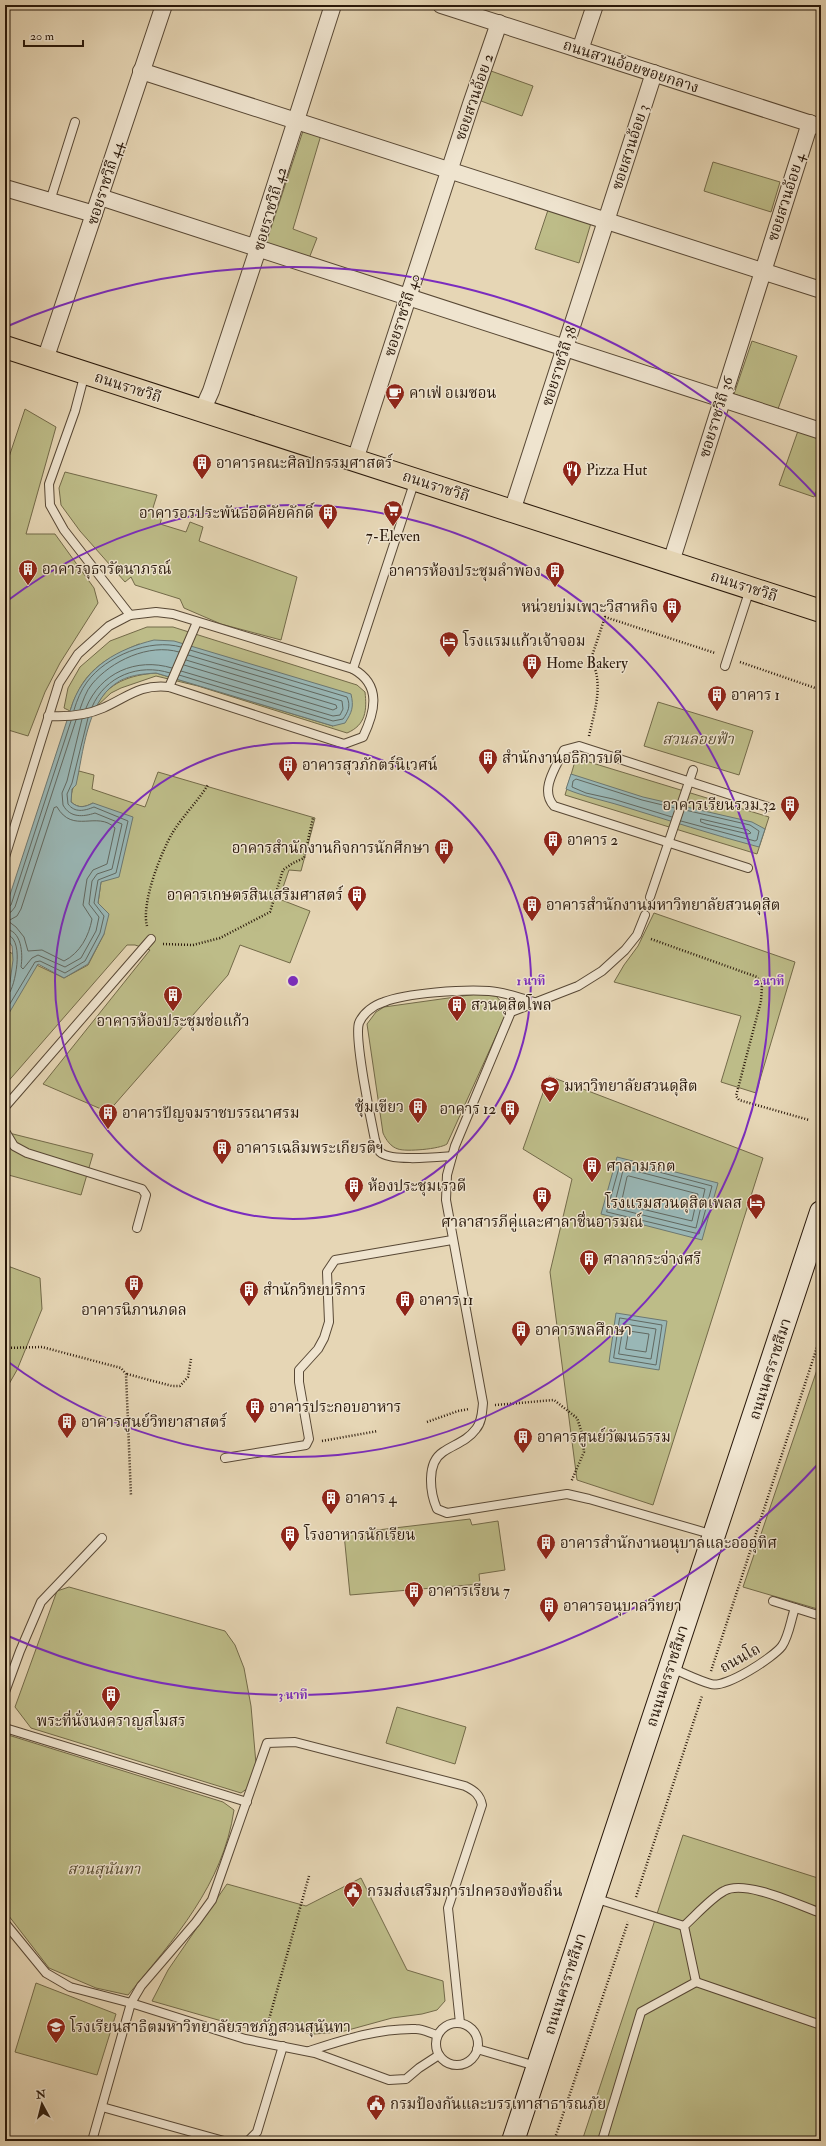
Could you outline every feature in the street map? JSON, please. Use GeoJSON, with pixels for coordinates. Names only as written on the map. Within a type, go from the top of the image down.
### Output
{"type":"FeatureCollection","features":[{"type":"Feature","properties":{"kind":"main road","name":"ถนนราชวิถี"},"geometry":{"type":"LineString","coordinates":[[5,347],[750,588],[821,609]]}},
{"type":"Feature","properties":{"kind":"main road","name":"ถนนนครราชสีมา"},"geometry":{"type":"LineString","coordinates":[[513,2141],[821,1212]]}},
{"type":"Feature","properties":{"kind":"street","name":"ซอยราชวิถี 44"},"geometry":{"type":"LineString","coordinates":[[45,360],[164,5]]}},
{"type":"Feature","properties":{"kind":"street","name":"ซอยราชวิถี 42"},"geometry":{"type":"LineString","coordinates":[[202,411],[211,391],[258,248],[257,242],[333,5]]}},
{"type":"Feature","properties":{"kind":"street","name":"ถนนสวนอ้อยซอยกลาง"},"geometry":{"type":"LineString","coordinates":[[442,5],[816,125]]}},
{"type":"Feature","properties":{"kind":"street"},"geometry":{"type":"LineString","coordinates":[[580,50],[595,5]]}},
{"type":"Feature","properties":{"kind":"street","name":"ซอยสวนอ้อย 2"},"geometry":{"type":"LineString","coordinates":[[449,170],[499,23]]}},
{"type":"Feature","properties":{"kind":"street"},"geometry":{"type":"LineString","coordinates":[[141,71],[821,290]]}},
{"type":"Feature","properties":{"kind":"street","name":"ซอยสวนอ้อย 3"},"geometry":{"type":"LineString","coordinates":[[606,221],[654,73]]}},
{"type":"Feature","properties":{"kind":"street","name":"ซอยสวนอ้อย 4"},"geometry":{"type":"LineString","coordinates":[[762,271],[816,125]]}},
{"type":"Feature","properties":{"kind":"street","name":"ซอยราชวิถี 40"},"geometry":{"type":"LineString","coordinates":[[355,460],[449,170]]}},
{"type":"Feature","properties":{"kind":"street"},"geometry":{"type":"LineString","coordinates":[[5,188],[94,214]]}},
{"type":"Feature","properties":{"kind":"street"},"geometry":{"type":"LineString","coordinates":[[100,197],[821,431]]}},
{"type":"Feature","properties":{"kind":"street","name":"ซอยราชวิถี 38"},"geometry":{"type":"LineString","coordinates":[[512,511],[606,221]]}},
{"type":"Feature","properties":{"kind":"street","name":"ซอยราชวิถี 36"},"geometry":{"type":"LineString","coordinates":[[671,562],[762,271]]}},
{"type":"Feature","properties":{"kind":"lane"},"geometry":{"type":"LineString","coordinates":[[50,201],[75,122]]}},
{"type":"Feature","properties":{"kind":"lane"},"geometry":{"type":"LineString","coordinates":[[85,373],[75,411],[49,484],[50,505],[64,530],[130,615]]}},
{"type":"Feature","properties":{"kind":"lane"},"geometry":{"type":"LineString","coordinates":[[353,669],[415,480]]}},
{"type":"Feature","properties":{"kind":"lane"},"geometry":{"type":"LineString","coordinates":[[725,666],[750,588]]}},
{"type":"Feature","properties":{"kind":"lane"},"geometry":{"type":"LineString","coordinates":[[5,857],[48,716],[59,683],[78,654],[109,626],[130,615],[156,612],[173,614],[353,669],[364,675],[372,688],[373,716],[363,737],[344,744],[170,684],[154,686],[137,691],[101,709],[63,717],[48,716]]}},
{"type":"Feature","properties":{"kind":"lane"},"geometry":{"type":"LineString","coordinates":[[170,684],[197,622]]}},
{"type":"Feature","properties":{"kind":"lane"},"geometry":{"type":"LineString","coordinates":[[748,868],[554,806],[548,800],[547,792],[550,782],[564,750],[579,746],[768,807]]}},
{"type":"Feature","properties":{"kind":"lane"},"geometry":{"type":"LineString","coordinates":[[650,897],[693,770]]}},
{"type":"Feature","properties":{"kind":"lane"},"geometry":{"type":"LineString","coordinates":[[645,915],[637,934],[625,950],[602,971],[578,986],[511,1012],[452,1156],[447,1175],[446,1200],[483,1407],[482,1417],[477,1429],[464,1441],[442,1452],[432,1466],[431,1479],[434,1503],[437,1509],[447,1513],[568,1494],[715,1535]]}},
{"type":"Feature","properties":{"kind":"lane"},"geometry":{"type":"LineString","coordinates":[[5,1107],[151,939]]}},
{"type":"Feature","properties":{"kind":"lane"},"geometry":{"type":"LineString","coordinates":[[452,1156],[409,1158],[388,1155],[381,1152],[375,1140],[359,1045],[359,1024],[367,1012],[384,1002],[422,995],[473,990],[491,991],[534,1002]]}},
{"type":"Feature","properties":{"kind":"lane"},"geometry":{"type":"LineString","coordinates":[[5,1131],[14,1146],[27,1153],[142,1189],[146,1195],[146,1200],[137,1228]]}},
{"type":"Feature","properties":{"kind":"lane"},"geometry":{"type":"LineString","coordinates":[[225,1458],[301,1446],[307,1442],[309,1438],[299,1382],[300,1370],[318,1349],[324,1338],[329,1322],[327,1272],[335,1260],[452,1240]]}},
{"type":"Feature","properties":{"kind":"lane"},"geometry":{"type":"LineString","coordinates":[[5,1692],[20,1651],[41,1602],[102,1538]]}},
{"type":"Feature","properties":{"kind":"lane"},"geometry":{"type":"LineString","coordinates":[[773,1601],[821,1616]]}},
{"type":"Feature","properties":{"kind":"lane","name":"ถนนโถ"},"geometry":{"type":"LineString","coordinates":[[670,1667],[711,1684],[721,1685],[732,1681],[775,1654],[783,1644],[795,1608]]}},
{"type":"Feature","properties":{"kind":"lane"},"geometry":{"type":"LineString","coordinates":[[5,1728],[247,1802]]}},
{"type":"Feature","properties":{"kind":"lane"},"geometry":{"type":"LineString","coordinates":[[92,2141],[131,2003],[141,1986],[196,1922],[212,1900],[267,1743],[295,1742],[465,1786],[475,1791],[481,1798],[482,1806],[448,1908],[460,2023]]}},
{"type":"Feature","properties":{"kind":"lane"},"geometry":{"type":"LineString","coordinates":[[684,1926],[722,1891],[732,1888],[748,1888],[821,1913]]}},
{"type":"Feature","properties":{"kind":"lane"},"geometry":{"type":"LineString","coordinates":[[594,1898],[684,1926]]}},
{"type":"Feature","properties":{"kind":"lane"},"geometry":{"type":"LineString","coordinates":[[5,1923],[46,1973],[70,1987],[131,2003],[245,2040],[308,2051],[389,2080],[406,2079],[419,2068],[439,2055]]}},
{"type":"Feature","properties":{"kind":"lane"},"geometry":{"type":"LineString","coordinates":[[684,1926],[696,1982]]}},
{"type":"Feature","properties":{"kind":"lane"},"geometry":{"type":"LineString","coordinates":[[602,2141],[641,2012],[696,1982],[821,2025]]}},
{"type":"Feature","properties":{"kind":"lane"},"geometry":{"type":"LineString","coordinates":[[460,2023],[472,2029],[476,2035],[477,2049],[470,2060],[463,2064],[450,2064],[439,2055],[436,2049],[437,2035],[446,2025],[460,2023]]}},
{"type":"Feature","properties":{"kind":"lane"},"geometry":{"type":"LineString","coordinates":[[308,2051],[356,2036],[391,2031],[417,2029],[437,2035]]}},
{"type":"Feature","properties":{"kind":"lane"},"geometry":{"type":"LineString","coordinates":[[248,2141],[257,2132],[283,2046]]}},
{"type":"Feature","properties":{"kind":"lane"},"geometry":{"type":"LineString","coordinates":[[477,2049],[538,2066]]}},
{"type":"Feature","properties":{"kind":"lane"},"geometry":{"type":"LineString","coordinates":[[102,2107],[224,2141]]}},
{"type":"Feature","properties":{"kind":"path"},"geometry":{"type":"LineString","coordinates":[[586,748],[599,695],[597,669],[591,659],[605,617],[728,657],[821,690]]}},
{"type":"Feature","properties":{"kind":"path"},"geometry":{"type":"LineString","coordinates":[[208,785],[196,804],[173,832],[159,862],[146,903],[146,922],[151,939],[163,944],[194,945],[220,938],[270,912],[283,870],[304,858],[313,818]]}},
{"type":"Feature","properties":{"kind":"path"},"geometry":{"type":"LineString","coordinates":[[637,934],[757,976],[762,986],[761,1001],[736,1096],[739,1100],[809,1120]]}},
{"type":"Feature","properties":{"kind":"path"},"geometry":{"type":"LineString","coordinates":[[554,2141],[632,1910],[821,1335]]}},
{"type":"Feature","properties":{"kind":"path"},"geometry":{"type":"LineString","coordinates":[[5,1348],[42,1347],[121,1368],[126,1374],[172,1386],[180,1386],[188,1377],[191,1359]]}},
{"type":"Feature","properties":{"kind":"path"},"geometry":{"type":"LineString","coordinates":[[126,1374],[131,1496]]}},
{"type":"Feature","properties":{"kind":"path"},"geometry":{"type":"LineString","coordinates":[[427,1422],[458,1411],[554,1400],[577,1418],[582,1433],[584,1452],[568,1494]]}},
{"type":"Feature","properties":{"kind":"path"},"geometry":{"type":"LineString","coordinates":[[307,1442],[319,1442],[378,1431]]}},
{"type":"Feature","properties":{"kind":"path"},"geometry":{"type":"LineString","coordinates":[[262,2042],[310,1876]]}},
{"type":"Feature","properties":{"kind":"green space"},"geometry":{"type":"Polygon","coordinates":[[[491,71],[533,86],[522,116],[481,101],[491,71]]]}},
{"type":"Feature","properties":{"kind":"green space"},"geometry":{"type":"Polygon","coordinates":[[[303,131],[321,135],[293,229],[317,238],[308,261],[268,247],[267,240],[303,131]]]}},
{"type":"Feature","properties":{"kind":"green space"},"geometry":{"type":"Polygon","coordinates":[[[713,162],[780,182],[771,212],[704,191],[713,162]]]}},
{"type":"Feature","properties":{"kind":"green space"},"geometry":{"type":"Polygon","coordinates":[[[548,210],[591,223],[579,263],[535,249],[548,210]]]}},
{"type":"Feature","properties":{"kind":"green space"},"geometry":{"type":"Polygon","coordinates":[[[752,341],[797,356],[778,409],[734,394],[752,341]]]}},
{"type":"Feature","properties":{"kind":"green space"},"geometry":{"type":"Polygon","coordinates":[[[25,409],[56,427],[26,534],[55,534],[94,588],[98,603],[60,663],[45,692],[28,736],[5,729],[5,469],[25,409]]]}},
{"type":"Feature","properties":{"kind":"green space"},"geometry":{"type":"Polygon","coordinates":[[[799,428],[821,436],[821,478],[814,497],[779,485],[799,428]]]}},
{"type":"Feature","properties":{"kind":"green space"},"geometry":{"type":"Polygon","coordinates":[[[65,472],[157,495],[152,511],[163,514],[160,524],[186,532],[190,522],[203,527],[199,541],[297,577],[281,640],[221,624],[184,608],[180,599],[135,585],[131,577],[125,582],[80,531],[61,505],[59,488],[65,472]]]}},
{"type":"Feature","properties":{"kind":"green space"},"geometry":{"type":"Polygon","coordinates":[[[147,627],[173,627],[357,685],[365,692],[366,705],[362,721],[353,730],[347,733],[198,686],[156,676],[111,693],[96,707],[106,691],[121,681],[156,673],[333,726],[139,644],[114,656],[96,668],[81,686],[70,711],[64,708],[68,688],[80,667],[110,641],[147,627]]]}},
{"type":"Feature","properties":{"kind":"green space","name":"สวนลอยฟ้า"},"geometry":{"type":"Polygon","coordinates":[[[658,702],[753,731],[739,775],[644,746],[658,702]]]}},
{"type":"Feature","properties":{"kind":"green space"},"geometry":{"type":"Polygon","coordinates":[[[576,758],[769,817],[757,854],[565,795],[576,758]]]}},
{"type":"Feature","properties":{"kind":"green space"},"geometry":{"type":"Polygon","coordinates":[[[79,771],[94,775],[92,789],[145,807],[158,772],[315,818],[301,871],[289,870],[279,899],[310,911],[290,963],[240,945],[228,975],[108,1112],[43,1084],[150,950],[135,945],[127,945],[5,1085],[5,950],[64,978],[88,965],[104,934],[98,903],[101,882],[93,803],[82,807],[71,802],[72,790],[79,771]]]}},
{"type":"Feature","properties":{"kind":"green space"},"geometry":{"type":"Polygon","coordinates":[[[654,913],[795,962],[756,1093],[721,1082],[741,1016],[614,982],[638,946],[654,913]]]}},
{"type":"Feature","properties":{"kind":"green space"},"geometry":{"type":"Polygon","coordinates":[[[477,994],[496,996],[505,1006],[506,1014],[447,1144],[423,1150],[402,1150],[393,1147],[383,1133],[367,1024],[376,1012],[384,1007],[477,994]]]}},
{"type":"Feature","properties":{"kind":"green space"},"geometry":{"type":"Polygon","coordinates":[[[549,1076],[763,1158],[653,1505],[577,1480],[550,1272],[572,1179],[523,1149],[549,1076]]]}},
{"type":"Feature","properties":{"kind":"green space"},"geometry":{"type":"Polygon","coordinates":[[[5,1132],[93,1154],[81,1195],[5,1174],[5,1132]]]}},
{"type":"Feature","properties":{"kind":"green space"},"geometry":{"type":"Polygon","coordinates":[[[5,1265],[40,1278],[42,1309],[17,1370],[5,1391],[5,1265]]]}},
{"type":"Feature","properties":{"kind":"green space"},"geometry":{"type":"Polygon","coordinates":[[[821,1358],[821,1610],[743,1587],[821,1358]]]}},
{"type":"Feature","properties":{"kind":"green space"},"geometry":{"type":"Polygon","coordinates":[[[470,1519],[472,1525],[498,1521],[505,1570],[479,1574],[480,1584],[350,1595],[344,1534],[470,1519]]]}},
{"type":"Feature","properties":{"kind":"green space"},"geometry":{"type":"Polygon","coordinates":[[[69,1587],[225,1631],[235,1645],[244,1668],[251,1706],[256,1764],[248,1788],[241,1793],[31,1728],[15,1707],[57,1591],[69,1587]]]}},
{"type":"Feature","properties":{"kind":"green space"},"geometry":{"type":"Polygon","coordinates":[[[397,1707],[466,1727],[455,1764],[386,1743],[397,1707]]]}},
{"type":"Feature","properties":{"kind":"green space","name":"สวนสุนันทา"},"geometry":{"type":"Polygon","coordinates":[[[5,1734],[223,1802],[234,1810],[228,1837],[219,1863],[208,1887],[179,1932],[128,1995],[96,1988],[49,1968],[5,1911],[5,1734]]]}},
{"type":"Feature","properties":{"kind":"green space"},"geometry":{"type":"Polygon","coordinates":[[[683,1835],[821,1879],[821,2141],[582,2141],[683,1835]]]}},
{"type":"Feature","properties":{"kind":"green space"},"geometry":{"type":"Polygon","coordinates":[[[361,1878],[407,1970],[443,1981],[445,2001],[437,2010],[422,2014],[392,2018],[341,2032],[314,2034],[266,2026],[246,2028],[152,2001],[168,1970],[227,1884],[306,1906],[361,1878]]]}},
{"type":"Feature","properties":{"kind":"green space"},"geometry":{"type":"Polygon","coordinates":[[[36,1983],[116,2014],[97,2075],[15,2052],[36,1983]]]}},
{"type":"Feature","properties":{"kind":"water"},"geometry":{"type":"Polygon","coordinates":[[[154,640],[174,641],[351,694],[351,712],[345,723],[333,726],[156,673],[130,677],[115,684],[98,703],[92,716],[84,744],[76,785],[72,789],[71,802],[82,807],[93,803],[133,817],[119,877],[101,882],[98,903],[109,914],[104,934],[88,964],[64,978],[38,964],[5,1020],[5,993],[10,982],[13,960],[12,946],[5,936],[5,910],[73,702],[86,678],[105,661],[128,648],[154,640]]]}},
{"type":"Feature","properties":{"kind":"water"},"geometry":{"type":"Polygon","coordinates":[[[571,774],[643,797],[752,822],[765,829],[759,847],[573,792],[566,789],[571,774]]]}},
{"type":"Feature","properties":{"kind":"water"},"geometry":{"type":"Polygon","coordinates":[[[617,1157],[718,1183],[702,1240],[601,1214],[617,1157]]]}},
{"type":"Feature","properties":{"kind":"water"},"geometry":{"type":"Polygon","coordinates":[[[616,1313],[667,1321],[659,1370],[609,1362],[616,1313]]]}},
{"type":"Feature","properties":{"kind":"place","name":"คาเฟ่ อเมซอน"},"geometry":{"type":"Point","coordinates":[395,410]}},
{"type":"Feature","properties":{"kind":"place","name":"อาคารคณะศิลปกรรมศาสตร์"},"geometry":{"type":"Point","coordinates":[202,480]}},
{"type":"Feature","properties":{"kind":"place","name":"Pizza Hut"},"geometry":{"type":"Point","coordinates":[572,487]}},
{"type":"Feature","properties":{"kind":"place","name":"7-Eleven"},"geometry":{"type":"Point","coordinates":[393,527]}},
{"type":"Feature","properties":{"kind":"place","name":"อาคารอรประพันธ่อดิคัยคักดิ์"},"geometry":{"type":"Point","coordinates":[328,530]}},
{"type":"Feature","properties":{"kind":"place","name":"อาคารจุธารัตนาภรณ์"},"geometry":{"type":"Point","coordinates":[28,586]}},
{"type":"Feature","properties":{"kind":"place","name":"อาคารห้องประชุมลำพอง"},"geometry":{"type":"Point","coordinates":[555,588]}},
{"type":"Feature","properties":{"kind":"place","name":"หน่วยบ่มเพาะวิสาหกิจ"},"geometry":{"type":"Point","coordinates":[672,624]}},
{"type":"Feature","properties":{"kind":"place","name":"โรงแรมแก้วเจ้าจอม"},"geometry":{"type":"Point","coordinates":[449,658]}},
{"type":"Feature","properties":{"kind":"place","name":"Home Bakery"},"geometry":{"type":"Point","coordinates":[532,680]}},
{"type":"Feature","properties":{"kind":"place","name":"อาคาร 1"},"geometry":{"type":"Point","coordinates":[717,712]}},
{"type":"Feature","properties":{"kind":"place","name":"สำนักงานอธิการบดี"},"geometry":{"type":"Point","coordinates":[488,775]}},
{"type":"Feature","properties":{"kind":"place","name":"อาคารสุวภักตร์นิเวศน์"},"geometry":{"type":"Point","coordinates":[288,782]}},
{"type":"Feature","properties":{"kind":"place","name":"อาคารเรียนรวม 32"},"geometry":{"type":"Point","coordinates":[790,822]}},
{"type":"Feature","properties":{"kind":"place","name":"อาคาร 2"},"geometry":{"type":"Point","coordinates":[553,857]}},
{"type":"Feature","properties":{"kind":"place","name":"อาคารสำนักงานกิจการนักศีกษา"},"geometry":{"type":"Point","coordinates":[444,865]}},
{"type":"Feature","properties":{"kind":"place","name":"อาคารเกษตรสินเสริมศาสตร์"},"geometry":{"type":"Point","coordinates":[357,912]}},
{"type":"Feature","properties":{"kind":"place","name":"อาคารสำนักงานมหาวิทยาลัยสวนดุสิต"},"geometry":{"type":"Point","coordinates":[532,922]}},
{"type":"Feature","properties":{"kind":"place","name":"อาคารห้องประชุมช่อแก้ว"},"geometry":{"type":"Point","coordinates":[173,1012]}},
{"type":"Feature","properties":{"kind":"place","name":"สวนดุสิตโพล"},"geometry":{"type":"Point","coordinates":[457,1022]}},
{"type":"Feature","properties":{"kind":"place","name":"มหาวิทยาลัยสวนดุสิต"},"geometry":{"type":"Point","coordinates":[550,1103]}},
{"type":"Feature","properties":{"kind":"place","name":"ซุ้มเขียว"},"geometry":{"type":"Point","coordinates":[418,1124]}},
{"type":"Feature","properties":{"kind":"place","name":"อาคาร 12"},"geometry":{"type":"Point","coordinates":[510,1126]}},
{"type":"Feature","properties":{"kind":"place","name":"อาคารปัญจมราชบรรณาศรม"},"geometry":{"type":"Point","coordinates":[108,1130]}},
{"type":"Feature","properties":{"kind":"place","name":"อาคารเฉลิมพระเกียรติฯ"},"geometry":{"type":"Point","coordinates":[222,1165]}},
{"type":"Feature","properties":{"kind":"place","name":"ศาลามรกต"},"geometry":{"type":"Point","coordinates":[592,1183]}},
{"type":"Feature","properties":{"kind":"place","name":"ห้องประชุมเรวดี"},"geometry":{"type":"Point","coordinates":[354,1203]}},
{"type":"Feature","properties":{"kind":"place","name":"ศาลาสารภีคู่และศาลาชื่นอารมณ์"},"geometry":{"type":"Point","coordinates":[542,1213]}},
{"type":"Feature","properties":{"kind":"place","name":"โรงแรมสวนดุสิตเพลส"},"geometry":{"type":"Point","coordinates":[756,1220]}},
{"type":"Feature","properties":{"kind":"place","name":"ศาลากระจ่างศรี"},"geometry":{"type":"Point","coordinates":[589,1276]}},
{"type":"Feature","properties":{"kind":"place","name":"อาคารนิภานภดล"},"geometry":{"type":"Point","coordinates":[134,1301]}},
{"type":"Feature","properties":{"kind":"place","name":"สำนักวิทยบริการ"},"geometry":{"type":"Point","coordinates":[249,1307]}},
{"type":"Feature","properties":{"kind":"place","name":"อาคาร 11"},"geometry":{"type":"Point","coordinates":[405,1317]}},
{"type":"Feature","properties":{"kind":"place","name":"อาคารพลศึกษา"},"geometry":{"type":"Point","coordinates":[521,1347]}},
{"type":"Feature","properties":{"kind":"place","name":"อาคารประกอบอาหาร"},"geometry":{"type":"Point","coordinates":[255,1424]}},
{"type":"Feature","properties":{"kind":"place","name":"อาคารศูนย์วิทยาสาสตร์"},"geometry":{"type":"Point","coordinates":[67,1439]}},
{"type":"Feature","properties":{"kind":"place","name":"อาคารศูนย์วัฒนธรรม"},"geometry":{"type":"Point","coordinates":[523,1454]}},
{"type":"Feature","properties":{"kind":"place","name":"อาคาร 4"},"geometry":{"type":"Point","coordinates":[331,1515]}},
{"type":"Feature","properties":{"kind":"place","name":"โรงอาหารนักเรียน"},"geometry":{"type":"Point","coordinates":[290,1552]}},
{"type":"Feature","properties":{"kind":"place","name":"อาคารสำนักงานอนุบาลและอออุทิศ"},"geometry":{"type":"Point","coordinates":[546,1560]}},
{"type":"Feature","properties":{"kind":"place","name":"อาคารเรียน 7"},"geometry":{"type":"Point","coordinates":[414,1608]}},
{"type":"Feature","properties":{"kind":"place","name":"อาคารอนุบาลวิทยา"},"geometry":{"type":"Point","coordinates":[549,1623]}},
{"type":"Feature","properties":{"kind":"place","name":"พระที่นั่งนงคราญสโมสร"},"geometry":{"type":"Point","coordinates":[111,1712]}},
{"type":"Feature","properties":{"kind":"place","name":"กรมส่งเสริมการปกครองท้องถิ่น"},"geometry":{"type":"Point","coordinates":[353,1908]}},
{"type":"Feature","properties":{"kind":"place","name":"โรงเรียนสาธิตมหาวิทยาลัยราชภัฏสวนสุนันทา"},"geometry":{"type":"Point","coordinates":[56,2044]}},
{"type":"Feature","properties":{"kind":"place","name":"กรมป้องกันและบรรเทาสาธารณภัย"},"geometry":{"type":"Point","coordinates":[376,2121]}}]}
